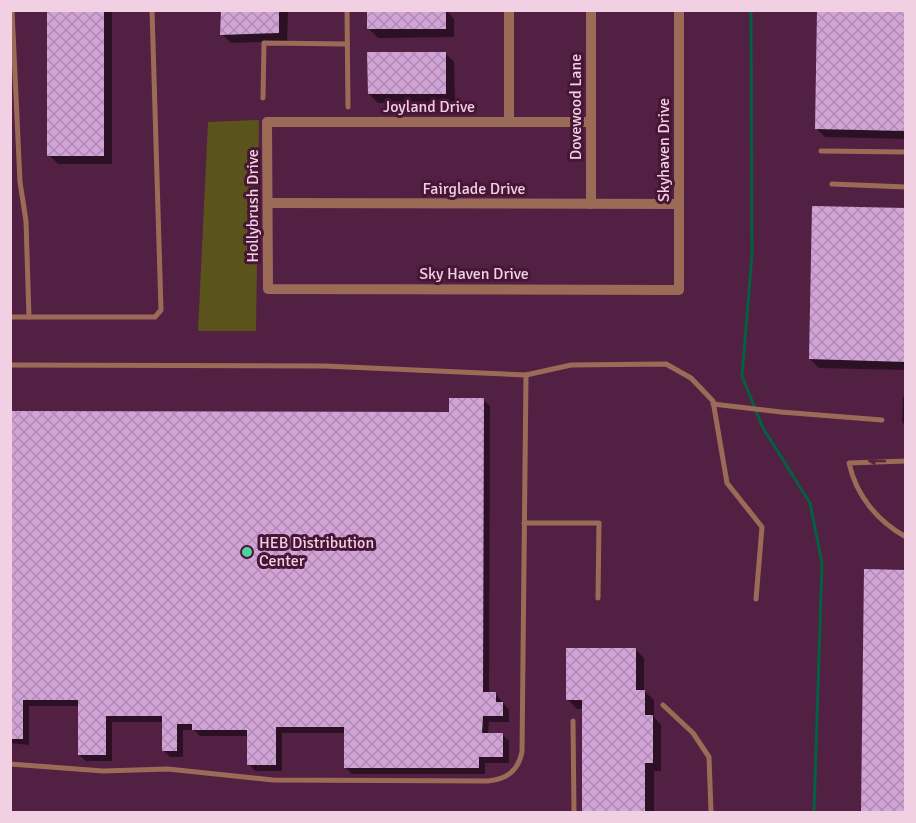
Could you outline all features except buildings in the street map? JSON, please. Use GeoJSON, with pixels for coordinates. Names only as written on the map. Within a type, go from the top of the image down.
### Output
{"type":"FeatureCollection","features":[{"type":"Feature","properties":{"kind":"street"},"geometry":{"type":"LineString","coordinates":[[509,10],[509,122]]}},
{"type":"Feature","properties":{"kind":"street","name":"Dovewood Lane"},"geometry":{"type":"LineString","coordinates":[[591,10],[591,204]]}},
{"type":"Feature","properties":{"kind":"street","name":"Skyhaven Drive"},"geometry":{"type":"LineString","coordinates":[[679,10],[679,290]]}},
{"type":"Feature","properties":{"kind":"street","name":"Joyland Drive"},"geometry":{"type":"LineString","coordinates":[[267,122],[591,122]]}},
{"type":"Feature","properties":{"kind":"street","name":"Hollybrush Drive"},"geometry":{"type":"LineString","coordinates":[[267,122],[268,289]]}},
{"type":"Feature","properties":{"kind":"street","name":"Fairglade Drive"},"geometry":{"type":"LineString","coordinates":[[268,204],[679,204]]}},
{"type":"Feature","properties":{"kind":"street","name":"Sky Haven Drive"},"geometry":{"type":"LineString","coordinates":[[268,289],[679,290]]}},
{"type":"Feature","properties":{"kind":"lane"},"geometry":{"type":"LineString","coordinates":[[12,10],[20,182],[26,221],[29,317]]}},
{"type":"Feature","properties":{"kind":"lane"},"geometry":{"type":"LineString","coordinates":[[10,317],[155,317],[161,310],[152,10]]}},
{"type":"Feature","properties":{"kind":"lane"},"geometry":{"type":"LineString","coordinates":[[347,10],[348,107]]}},
{"type":"Feature","properties":{"kind":"lane"},"geometry":{"type":"LineString","coordinates":[[264,98],[264,43],[347,44]]}},
{"type":"Feature","properties":{"kind":"lane"},"geometry":{"type":"LineString","coordinates":[[821,151],[906,152]]}},
{"type":"Feature","properties":{"kind":"lane"},"geometry":{"type":"LineString","coordinates":[[832,184],[906,187]]}},
{"type":"Feature","properties":{"kind":"lane"},"geometry":{"type":"LineString","coordinates":[[10,365],[325,366],[526,375],[571,365],[666,364],[691,378],[713,404],[727,483],[762,527],[756,599]]}},
{"type":"Feature","properties":{"kind":"lane"},"geometry":{"type":"LineString","coordinates":[[10,764],[103,771],[168,769],[273,780],[488,781],[509,776],[516,769],[522,752],[526,375]]}},
{"type":"Feature","properties":{"kind":"lane"},"geometry":{"type":"LineString","coordinates":[[713,404],[882,420]]}},
{"type":"Feature","properties":{"kind":"lane"},"geometry":{"type":"LineString","coordinates":[[906,461],[849,463],[867,506],[895,531],[906,537]]}},
{"type":"Feature","properties":{"kind":"lane"},"geometry":{"type":"LineString","coordinates":[[524,523],[599,523],[598,598]]}},
{"type":"Feature","properties":{"kind":"lane"},"geometry":{"type":"LineString","coordinates":[[663,705],[693,733],[709,757],[711,813]]}},
{"type":"Feature","properties":{"kind":"lane"},"geometry":{"type":"LineString","coordinates":[[573,721],[574,813]]}},
{"type":"Feature","properties":{"kind":"shaded area"},"geometry":{"type":"Polygon","coordinates":[[[259,120],[256,331],[198,331],[208,122],[259,120]]]}},
{"type":"Feature","properties":{"kind":"waterway"},"geometry":{"type":"LineString","coordinates":[[751,10],[752,255],[742,376],[763,428],[810,503],[822,563],[814,812]]}},
{"type":"Feature","properties":{"kind":"place","name":"HEB Distribution Center"},"geometry":{"type":"Point","coordinates":[247,552]}}]}
